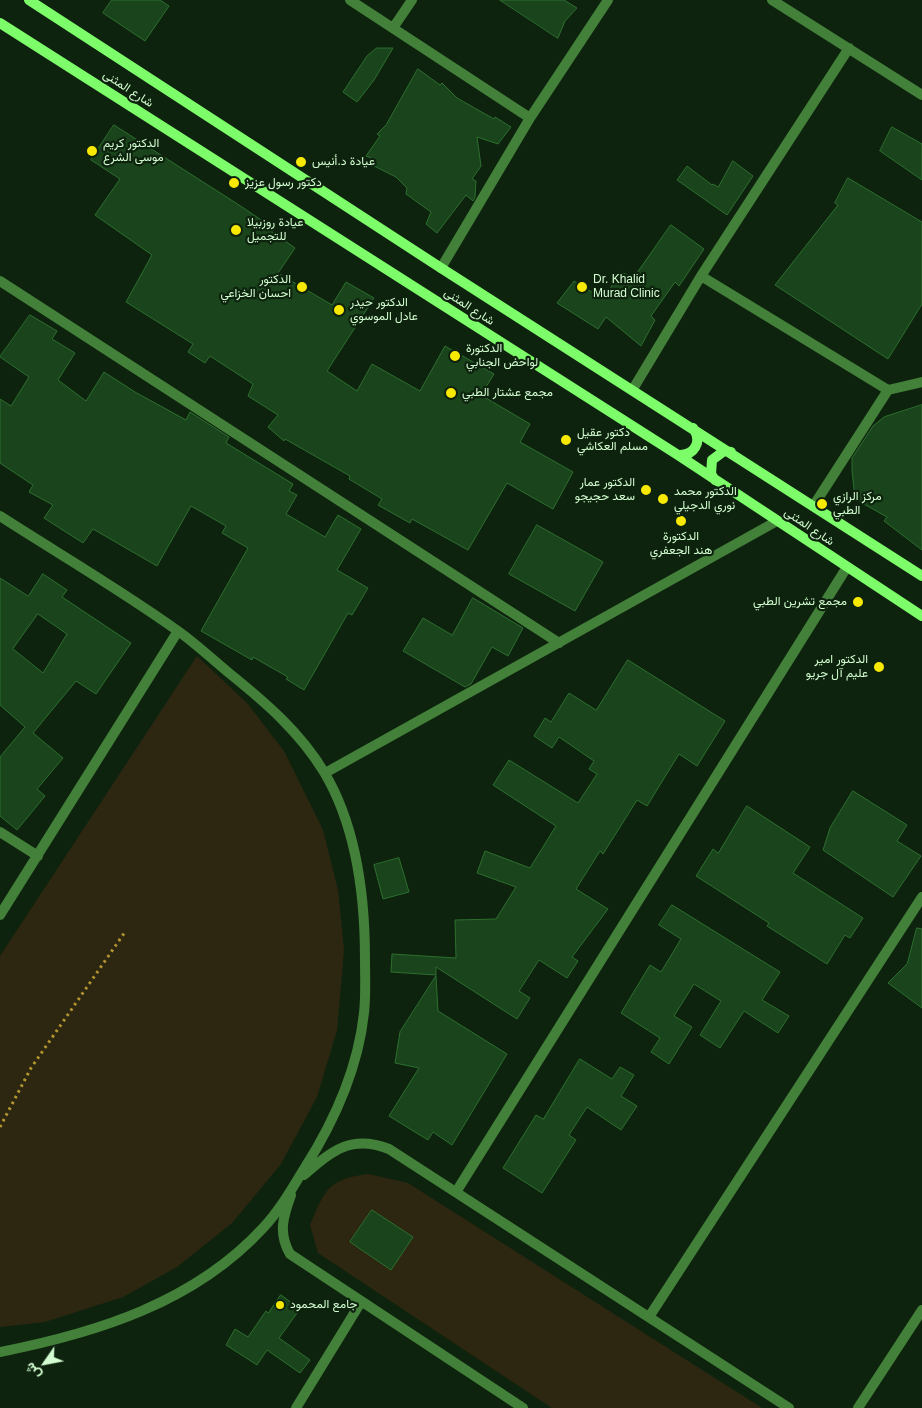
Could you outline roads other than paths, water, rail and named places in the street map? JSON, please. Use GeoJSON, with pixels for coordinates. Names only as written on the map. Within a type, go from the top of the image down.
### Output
{"type":"FeatureCollection","features":[{"type":"Feature","properties":{"kind":"main road","name":"شارع المثنى"},"geometry":{"type":"LineString","coordinates":[[30,0],[441,268],[633,389],[922,576]]}},
{"type":"Feature","properties":{"kind":"main road","name":"شارع المثنى"},"geometry":{"type":"LineString","coordinates":[[0,22],[678,455],[922,616]]}},
{"type":"Feature","properties":{"kind":"main road"},"geometry":{"type":"LineString","coordinates":[[678,455],[685,456],[696,447],[698,440],[692,427]]}},
{"type":"Feature","properties":{"kind":"main road"},"geometry":{"type":"LineString","coordinates":[[715,480],[711,474],[712,460],[724,451],[731,452]]}},
{"type":"Feature","properties":{"kind":"street"},"geometry":{"type":"LineString","coordinates":[[350,0],[530,118]]}},
{"type":"Feature","properties":{"kind":"street"},"geometry":{"type":"LineString","coordinates":[[393,28],[412,0]]}},
{"type":"Feature","properties":{"kind":"street"},"geometry":{"type":"LineString","coordinates":[[441,268],[530,118],[608,0]]}},
{"type":"Feature","properties":{"kind":"street"},"geometry":{"type":"LineString","coordinates":[[772,0],[922,94]]}},
{"type":"Feature","properties":{"kind":"street"},"geometry":{"type":"LineString","coordinates":[[633,389],[701,276],[849,48]]}},
{"type":"Feature","properties":{"kind":"street"},"geometry":{"type":"LineString","coordinates":[[701,276],[888,390]]}},
{"type":"Feature","properties":{"kind":"street"},"geometry":{"type":"LineString","coordinates":[[0,281],[559,644]]}},
{"type":"Feature","properties":{"kind":"street"},"geometry":{"type":"LineString","coordinates":[[814,505],[888,390],[922,382]]}},
{"type":"Feature","properties":{"kind":"street"},"geometry":{"type":"LineString","coordinates":[[0,516],[178,631],[266,702],[298,736],[325,773],[340,806],[352,842],[364,908],[364,1012],[349,1080],[324,1137],[296,1183],[266,1225],[244,1247],[215,1271],[164,1302],[115,1323],[61,1340],[0,1352]]}},
{"type":"Feature","properties":{"kind":"street"},"geometry":{"type":"LineString","coordinates":[[325,773],[777,521]]}},
{"type":"Feature","properties":{"kind":"street"},"geometry":{"type":"LineString","coordinates":[[456,1192],[848,568]]}},
{"type":"Feature","properties":{"kind":"street"},"geometry":{"type":"LineString","coordinates":[[0,915],[178,631]]}},
{"type":"Feature","properties":{"kind":"street"},"geometry":{"type":"LineString","coordinates":[[0,832],[38,856]]}},
{"type":"Feature","properties":{"kind":"street"},"geometry":{"type":"LineString","coordinates":[[649,1317],[922,897]]}},
{"type":"Feature","properties":{"kind":"street"},"geometry":{"type":"LineString","coordinates":[[523,1408],[290,1254],[283,1241],[282,1231],[296,1183],[325,1158],[339,1149],[354,1143],[372,1142],[389,1149],[790,1408]]}},
{"type":"Feature","properties":{"kind":"street"},"geometry":{"type":"LineString","coordinates":[[296,1408],[361,1302]]}},
{"type":"Feature","properties":{"kind":"street"},"geometry":{"type":"LineString","coordinates":[[858,1408],[922,1310]]}},
{"type":"Feature","properties":{"kind":"place","name":"الدكتور كريم موسى الشرع"},"geometry":{"type":"Point","coordinates":[92,151]}},
{"type":"Feature","properties":{"kind":"place","name":"عيادة د.أنيس"},"geometry":{"type":"Point","coordinates":[301,162]}},
{"type":"Feature","properties":{"kind":"place","name":"دكتور رسول عزيز"},"geometry":{"type":"Point","coordinates":[234,183]}},
{"type":"Feature","properties":{"kind":"place","name":"عيادة روزبيلا للتجميل"},"geometry":{"type":"Point","coordinates":[236,230]}},
{"type":"Feature","properties":{"kind":"place","name":"الدكتور احسان الخزاعي"},"geometry":{"type":"Point","coordinates":[302,287]}},
{"type":"Feature","properties":{"kind":"place","name":"Dr. Khalid Murad Clinic"},"geometry":{"type":"Point","coordinates":[582,287]}},
{"type":"Feature","properties":{"kind":"place","name":"الدكتور حيدر عادل الموسوي"},"geometry":{"type":"Point","coordinates":[339,310]}},
{"type":"Feature","properties":{"kind":"place","name":"الدكتورة لواحض الجنابي"},"geometry":{"type":"Point","coordinates":[455,356]}},
{"type":"Feature","properties":{"kind":"place","name":"مجمع عشتار الطبي"},"geometry":{"type":"Point","coordinates":[451,393]}},
{"type":"Feature","properties":{"kind":"place","name":"دكتور عقيل مسلم العكاشي"},"geometry":{"type":"Point","coordinates":[566,440]}},
{"type":"Feature","properties":{"kind":"place","name":"الدكتور عمار سعد حجيجو"},"geometry":{"type":"Point","coordinates":[646,490]}},
{"type":"Feature","properties":{"kind":"place","name":"الدكتور محمد نوري الدجيلي"},"geometry":{"type":"Point","coordinates":[663,499]}},
{"type":"Feature","properties":{"kind":"place","name":"مركز الرازي الطبي"},"geometry":{"type":"Point","coordinates":[822,504]}},
{"type":"Feature","properties":{"kind":"place","name":"الدكتورة هند الجعفري"},"geometry":{"type":"Point","coordinates":[681,521]}},
{"type":"Feature","properties":{"kind":"place","name":"مجمع تشرين الطبي"},"geometry":{"type":"Point","coordinates":[858,602]}},
{"type":"Feature","properties":{"kind":"place","name":"الدكتور امير عليم آل جريو"},"geometry":{"type":"Point","coordinates":[879,667]}},
{"type":"Feature","properties":{"kind":"place","name":"جامع المحمود"},"geometry":{"type":"Point","coordinates":[280,1305]}}]}
